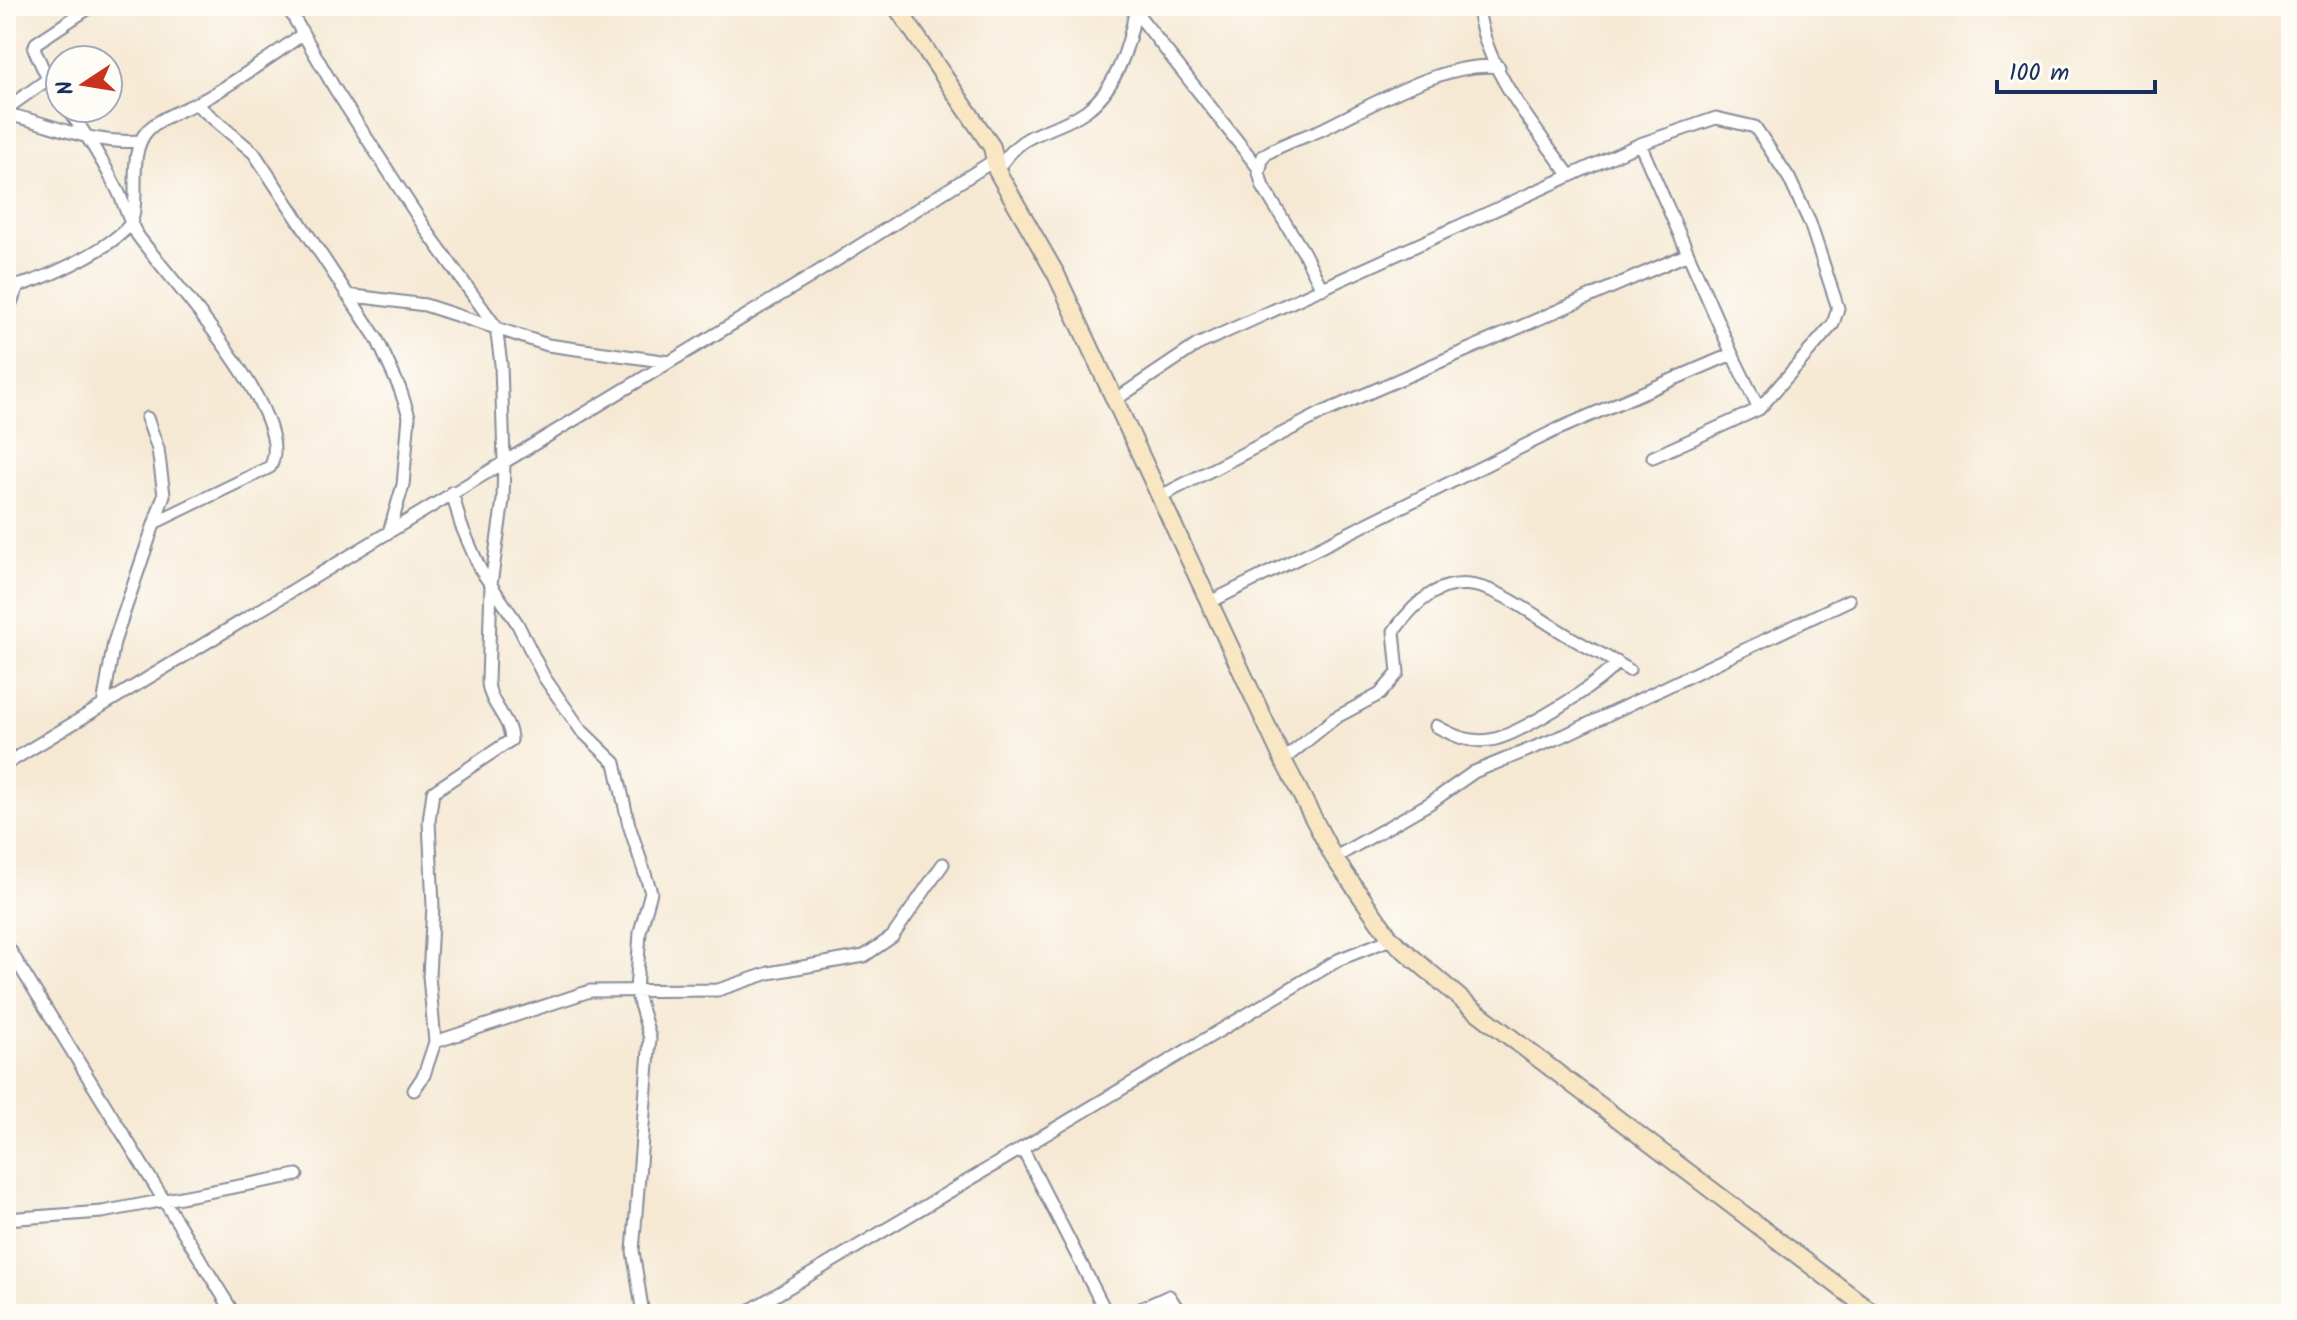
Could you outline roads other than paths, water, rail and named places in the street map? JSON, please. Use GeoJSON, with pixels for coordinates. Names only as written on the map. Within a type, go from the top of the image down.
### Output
{"type":"FeatureCollection","features":[{"type":"Feature","properties":{"kind":"main road"},"geometry":{"type":"LineString","coordinates":[[896,6],[992,147],[997,171],[1056,274],[1283,760],[1334,858],[1391,939],[1468,1005],[1875,1314]]}},
{"type":"Feature","properties":{"kind":"street"},"geometry":{"type":"LineString","coordinates":[[44,70],[34,49],[36,43],[92,6]]}},
{"type":"Feature","properties":{"kind":"street"},"geometry":{"type":"LineString","coordinates":[[287,6],[429,234],[496,327],[501,364],[503,500],[491,584],[489,695],[511,732],[511,740],[433,792],[429,821],[433,906],[429,976],[435,1042],[424,1075],[414,1090]]}},
{"type":"Feature","properties":{"kind":"street"},"geometry":{"type":"LineString","coordinates":[[1478,6],[1480,23],[1518,105],[1570,176]]}},
{"type":"Feature","properties":{"kind":"street"},"geometry":{"type":"LineString","coordinates":[[6,764],[670,362],[990,163],[997,171],[1012,146],[1085,111],[1108,91],[1121,61],[1134,8]]}},
{"type":"Feature","properties":{"kind":"street"},"geometry":{"type":"LineString","coordinates":[[1134,8],[1260,170]]}},
{"type":"Feature","properties":{"kind":"street"},"geometry":{"type":"LineString","coordinates":[[6,315],[11,288],[60,270],[118,237],[131,221],[141,141],[148,130],[196,104],[303,34]]}},
{"type":"Feature","properties":{"kind":"street"},"geometry":{"type":"LineString","coordinates":[[1322,289],[1304,253],[1263,187],[1260,170],[1263,156],[1280,144],[1321,130],[1370,105],[1473,65],[1499,67]]}},
{"type":"Feature","properties":{"kind":"street"},"geometry":{"type":"LineString","coordinates":[[6,111],[44,82]]}},
{"type":"Feature","properties":{"kind":"street"},"geometry":{"type":"LineString","coordinates":[[196,104],[254,153],[377,339],[409,416],[403,485],[390,529]]}},
{"type":"Feature","properties":{"kind":"street"},"geometry":{"type":"LineString","coordinates":[[6,111],[90,139],[112,143],[141,141]]}},
{"type":"Feature","properties":{"kind":"street"},"geometry":{"type":"LineString","coordinates":[[1115,400],[1197,345],[1640,144],[1716,118],[1755,127],[1789,178],[1810,223],[1838,308],[1833,324],[1759,409],[1653,457]]}},
{"type":"Feature","properties":{"kind":"street"},"geometry":{"type":"LineString","coordinates":[[79,124],[90,139],[138,235],[204,318],[244,377],[272,428],[276,456],[270,467],[156,522]]}},
{"type":"Feature","properties":{"kind":"street"},"geometry":{"type":"LineString","coordinates":[[1640,144],[1759,409]]}},
{"type":"Feature","properties":{"kind":"street"},"geometry":{"type":"LineString","coordinates":[[1161,496],[1322,413],[1688,254]]}},
{"type":"Feature","properties":{"kind":"street"},"geometry":{"type":"LineString","coordinates":[[347,295],[425,305],[548,345],[670,362]]}},
{"type":"Feature","properties":{"kind":"street"},"geometry":{"type":"LineString","coordinates":[[1210,602],[1556,430],[1732,354]]}},
{"type":"Feature","properties":{"kind":"street"},"geometry":{"type":"LineString","coordinates":[[103,705],[114,642],[164,495],[158,449],[147,418]]}},
{"type":"Feature","properties":{"kind":"street"},"geometry":{"type":"LineString","coordinates":[[452,492],[461,525],[544,677],[581,730],[615,763],[629,825],[651,892],[640,932],[636,991],[650,1038],[633,1251],[643,1314]]}},
{"type":"Feature","properties":{"kind":"street"},"geometry":{"type":"LineString","coordinates":[[1283,760],[1335,718],[1380,694],[1398,673],[1394,631],[1413,606],[1445,586],[1471,585],[1507,595],[1570,637],[1629,670]]}},
{"type":"Feature","properties":{"kind":"street"},"geometry":{"type":"LineString","coordinates":[[1334,858],[1430,803],[1474,772],[1565,735],[1849,600]]}},
{"type":"Feature","properties":{"kind":"street"},"geometry":{"type":"LineString","coordinates":[[1436,726],[1461,739],[1491,740],[1585,691],[1609,674],[1617,662]]}},
{"type":"Feature","properties":{"kind":"street"},"geometry":{"type":"LineString","coordinates":[[435,1042],[590,991],[718,990],[769,973],[864,956],[892,937],[943,864]]}},
{"type":"Feature","properties":{"kind":"street"},"geometry":{"type":"LineString","coordinates":[[745,1314],[1340,959],[1391,939]]}},
{"type":"Feature","properties":{"kind":"street"},"geometry":{"type":"LineString","coordinates":[[6,944],[234,1314]]}},
{"type":"Feature","properties":{"kind":"street"},"geometry":{"type":"LineString","coordinates":[[1022,1148],[1107,1314]]}},
{"type":"Feature","properties":{"kind":"street"},"geometry":{"type":"LineString","coordinates":[[6,1219],[64,1217],[297,1175]]}},
{"type":"Feature","properties":{"kind":"street"},"geometry":{"type":"LineString","coordinates":[[1129,1314],[1169,1296],[1181,1314]]}}]}
